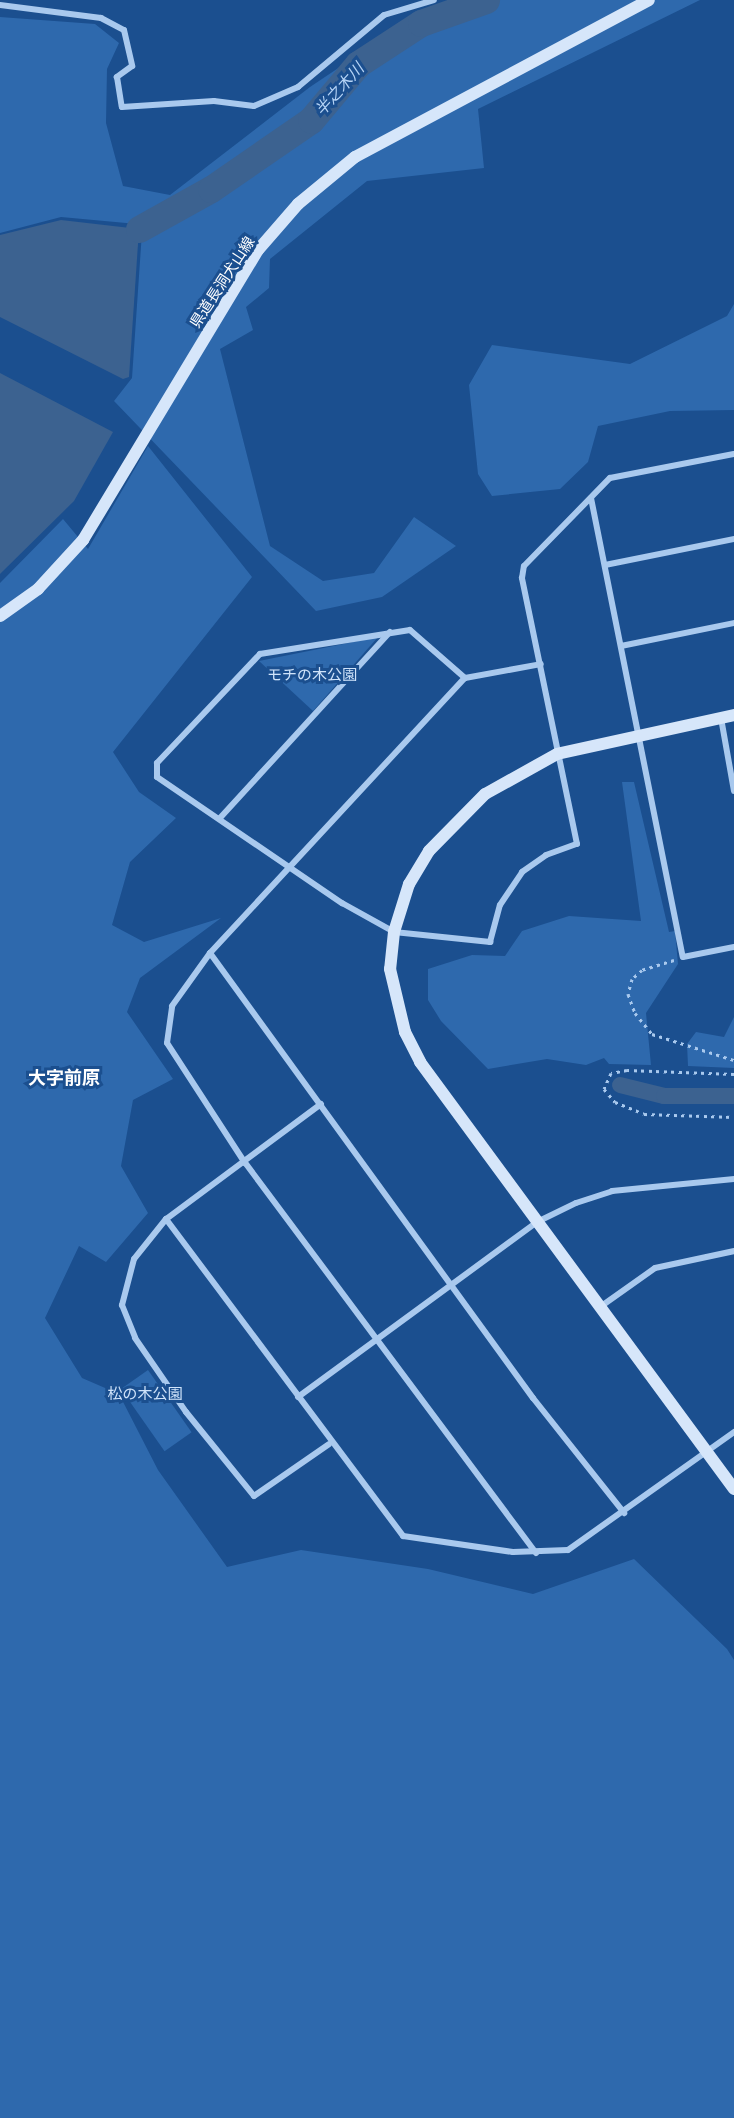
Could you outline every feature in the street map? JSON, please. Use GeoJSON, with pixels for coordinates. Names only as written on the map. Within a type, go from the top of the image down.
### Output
{"type":"FeatureCollection","features":[{"type":"Feature","properties":{"kind":"street"},"geometry":{"type":"LineString","coordinates":[[0,5],[101,18],[124,30],[132,66],[117,77],[122,107],[214,101],[254,106],[298,87],[384,15],[434,0]]}},
{"type":"Feature","properties":{"kind":"street","name":"県道長洞犬山線"},"geometry":{"type":"LineString","coordinates":[[0,616],[38,589],[82,540],[258,250],[298,204],[355,157],[649,0]]}},
{"type":"Feature","properties":{"kind":"street"},"geometry":{"type":"LineString","coordinates":[[465,678],[410,630],[260,654],[157,763],[157,777],[394,932],[490,942],[500,905],[522,872],[546,855],[577,844],[557,754],[522,571],[610,478],[734,454]]}},
{"type":"Feature","properties":{"kind":"street"},"geometry":{"type":"LineString","coordinates":[[591,498],[683,957],[734,947]]}},
{"type":"Feature","properties":{"kind":"street"},"geometry":{"type":"LineString","coordinates":[[605,565],[734,539]]}},
{"type":"Feature","properties":{"kind":"street"},"geometry":{"type":"LineString","coordinates":[[621,646],[734,623]]}},
{"type":"Feature","properties":{"kind":"street"},"geometry":{"type":"LineString","coordinates":[[220,818],[390,632]]}},
{"type":"Feature","properties":{"kind":"street"},"geometry":{"type":"LineString","coordinates":[[536,1553],[375,1341],[245,1163],[167,1043],[172,1006],[210,953],[465,678],[541,664]]}},
{"type":"Feature","properties":{"kind":"street"},"geometry":{"type":"LineString","coordinates":[[734,716],[557,754],[513,776],[461,815],[409,884],[394,932],[390,969],[405,1032],[420,1062],[734,1489]]}},
{"type":"Feature","properties":{"kind":"street"},"geometry":{"type":"LineString","coordinates":[[721,718],[734,791]]}},
{"type":"Feature","properties":{"kind":"street"},"geometry":{"type":"LineString","coordinates":[[210,953],[453,1282],[533,1398],[624,1513]]}},
{"type":"Feature","properties":{"kind":"street"},"geometry":{"type":"LineString","coordinates":[[321,1104],[245,1163],[166,1219],[134,1259],[122,1305],[135,1338],[186,1412],[254,1496],[330,1444]]}},
{"type":"Feature","properties":{"kind":"street"},"geometry":{"type":"LineString","coordinates":[[298,1396],[537,1222],[612,1191],[734,1179]]}},
{"type":"Feature","properties":{"kind":"street"},"geometry":{"type":"LineString","coordinates":[[166,1219],[298,1396],[330,1444],[403,1536],[536,1553],[568,1550],[624,1513],[734,1432]]}},
{"type":"Feature","properties":{"kind":"street"},"geometry":{"type":"LineString","coordinates":[[600,1307],[655,1269],[734,1251]]}},
{"type":"Feature","properties":{"kind":"path"},"geometry":{"type":"LineString","coordinates":[[683,957],[652,966],[632,979],[628,994],[635,1013],[652,1035],[734,1060]]}},
{"type":"Feature","properties":{"kind":"path"},"geometry":{"type":"LineString","coordinates":[[734,1074],[627,1070],[611,1073],[604,1089],[615,1102],[644,1114],[734,1116]]}},
{"type":"Feature","properties":{"kind":"green space"},"geometry":{"type":"Polygon","coordinates":[[[463,0],[700,0],[478,109],[484,168],[367,181],[270,259],[269,288],[246,307],[253,330],[220,349],[270,546],[323,581],[374,573],[414,517],[456,546],[382,597],[316,611],[114,401],[132,378],[142,232],[137,224],[61,217],[0,233],[0,17],[95,24],[119,43],[107,69],[106,123],[123,186],[170,195],[310,87],[407,22],[463,0]]]}},
{"type":"Feature","properties":{"kind":"green space"},"geometry":{"type":"Polygon","coordinates":[[[734,304],[734,410],[670,411],[598,426],[588,462],[560,489],[492,496],[478,474],[469,385],[492,345],[630,364],[727,316],[734,304]]]}},
{"type":"Feature","properties":{"kind":"green space"},"geometry":{"type":"Polygon","coordinates":[[[148,446],[252,577],[113,752],[139,792],[176,818],[130,862],[112,925],[144,942],[221,918],[140,978],[127,1012],[173,1079],[133,1100],[121,1166],[148,1213],[106,1262],[79,1246],[45,1318],[82,1378],[119,1394],[158,1470],[227,1567],[301,1550],[428,1569],[533,1594],[634,1559],[727,1649],[734,1660],[734,2118],[0,2118],[0,583],[63,519],[88,549],[148,446]]]}},
{"type":"Feature","properties":{"kind":"green space","name":"モチの木公園"},"geometry":{"type":"Polygon","coordinates":[[[378,637],[313,711],[259,661],[378,637]]]}},
{"type":"Feature","properties":{"kind":"green space"},"geometry":{"type":"Polygon","coordinates":[[[622,782],[634,782],[669,932],[675,931],[678,964],[646,1013],[651,1065],[609,1064],[604,1058],[586,1065],[547,1059],[488,1069],[441,1021],[428,1000],[428,969],[472,955],[505,956],[522,931],[569,916],[641,921],[622,782]]]}},
{"type":"Feature","properties":{"kind":"green space"},"geometry":{"type":"Polygon","coordinates":[[[734,1017],[734,1068],[688,1066],[687,1044],[696,1032],[724,1037],[734,1017]]]}},
{"type":"Feature","properties":{"kind":"green space","name":"松の木公園"},"geometry":{"type":"Polygon","coordinates":[[[148,1370],[192,1432],[165,1451],[121,1389],[148,1370]]]}},
{"type":"Feature","properties":{"kind":"shaded area"},"geometry":{"type":"Polygon","coordinates":[[[61,220],[139,229],[129,377],[123,379],[0,317],[0,235],[61,220]]]}},
{"type":"Feature","properties":{"kind":"shaded area"},"geometry":{"type":"Polygon","coordinates":[[[0,373],[113,432],[74,501],[0,574],[0,373]]]}},
{"type":"Feature","properties":{"kind":"waterway","name":"半之木川"},"geometry":{"type":"LineString","coordinates":[[139,229],[211,189],[311,120],[358,64],[421,23],[486,0]]}},
{"type":"Feature","properties":{"kind":"waterway"},"geometry":{"type":"LineString","coordinates":[[620,1085],[664,1096],[734,1096]]}},
{"type":"Feature","properties":{"kind":"district","name":"大字前原"},"geometry":{"type":"Point","coordinates":[64,1078]}}]}
